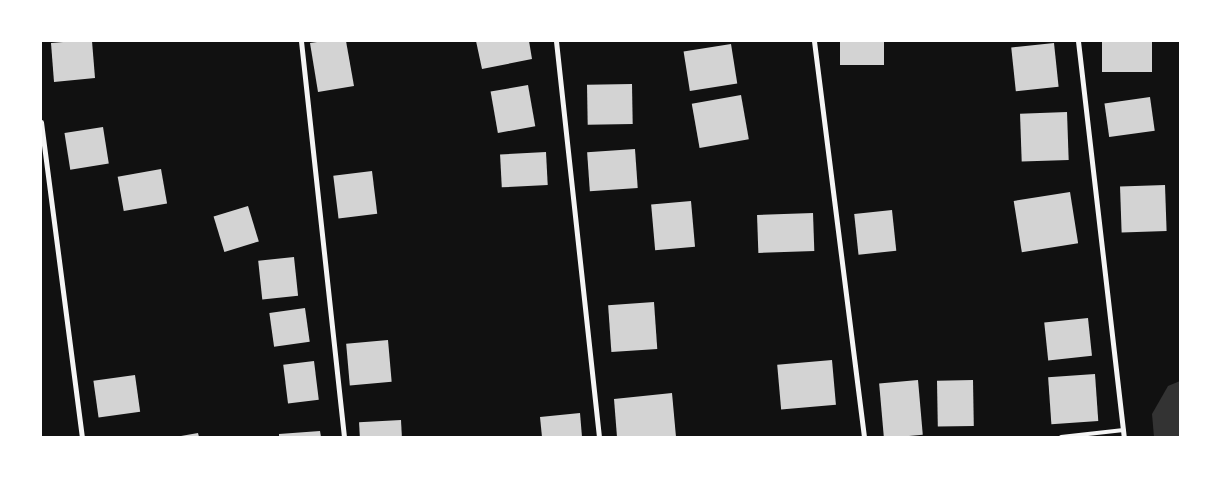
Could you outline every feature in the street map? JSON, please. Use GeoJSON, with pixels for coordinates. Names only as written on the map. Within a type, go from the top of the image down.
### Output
{"type":"FeatureCollection","features":[{"type":"Feature","properties":{"kind":"street"},"geometry":{"type":"LineString","coordinates":[[301,41],[344,437]]}},
{"type":"Feature","properties":{"kind":"street"},"geometry":{"type":"LineString","coordinates":[[556,41],[600,437]]}},
{"type":"Feature","properties":{"kind":"street"},"geometry":{"type":"LineString","coordinates":[[814,41],[864,437]]}},
{"type":"Feature","properties":{"kind":"street"},"geometry":{"type":"LineString","coordinates":[[1078,41],[1124,437]]}},
{"type":"Feature","properties":{"kind":"street"},"geometry":{"type":"LineString","coordinates":[[41,122],[82,437]]}},
{"type":"Feature","properties":{"kind":"lane"},"geometry":{"type":"LineString","coordinates":[[1061,437],[1124,430]]}},
{"type":"Feature","properties":{"kind":"shaded area"},"geometry":{"type":"Polygon","coordinates":[[[1180,381],[1180,437],[1154,437],[1152,414],[1168,386],[1180,381]]]}},
{"type":"Feature","properties":{"kind":"building"},"geometry":{"type":"Polygon","coordinates":[[[92,41],[95,78],[54,82],[51,43],[92,41]]]}},
{"type":"Feature","properties":{"kind":"building"},"geometry":{"type":"Polygon","coordinates":[[[346,41],[354,86],[318,92],[310,43],[346,41]]]}},
{"type":"Feature","properties":{"kind":"building"},"geometry":{"type":"Polygon","coordinates":[[[476,41],[529,41],[532,59],[482,69],[476,41]]]}},
{"type":"Feature","properties":{"kind":"building"},"geometry":{"type":"Polygon","coordinates":[[[840,41],[884,41],[884,65],[840,65],[840,41]]]}},
{"type":"Feature","properties":{"kind":"building"},"geometry":{"type":"Polygon","coordinates":[[[1102,41],[1152,41],[1152,72],[1102,72],[1102,41]]]}},
{"type":"Feature","properties":{"kind":"building"},"geometry":{"type":"Polygon","coordinates":[[[1054,43],[1059,87],[1016,91],[1011,47],[1054,43]]]}},
{"type":"Feature","properties":{"kind":"building"},"geometry":{"type":"Polygon","coordinates":[[[731,44],[737,84],[690,91],[684,52],[731,44]]]}},
{"type":"Feature","properties":{"kind":"building"},"geometry":{"type":"Polygon","coordinates":[[[632,84],[633,124],[588,125],[587,85],[632,84]]]}},
{"type":"Feature","properties":{"kind":"building"},"geometry":{"type":"Polygon","coordinates":[[[528,85],[535,126],[498,133],[491,92],[528,85]]]}},
{"type":"Feature","properties":{"kind":"building"},"geometry":{"type":"Polygon","coordinates":[[[741,95],[749,139],[700,148],[692,104],[741,95]]]}},
{"type":"Feature","properties":{"kind":"building"},"geometry":{"type":"Polygon","coordinates":[[[1150,97],[1155,131],[1109,137],[1104,103],[1150,97]]]}},
{"type":"Feature","properties":{"kind":"building"},"geometry":{"type":"Polygon","coordinates":[[[1067,112],[1069,160],[1022,162],[1020,114],[1067,112]]]}},
{"type":"Feature","properties":{"kind":"building"},"geometry":{"type":"Polygon","coordinates":[[[103,127],[109,164],[70,170],[64,133],[103,127]]]}},
{"type":"Feature","properties":{"kind":"building"},"geometry":{"type":"Polygon","coordinates":[[[635,149],[638,188],[590,191],[587,152],[635,149]]]}},
{"type":"Feature","properties":{"kind":"building"},"geometry":{"type":"Polygon","coordinates":[[[546,152],[548,185],[502,187],[500,154],[546,152]]]}},
{"type":"Feature","properties":{"kind":"building"},"geometry":{"type":"Polygon","coordinates":[[[161,169],[167,203],[124,211],[118,177],[161,169]]]}},
{"type":"Feature","properties":{"kind":"building"},"geometry":{"type":"Polygon","coordinates":[[[372,171],[377,214],[339,218],[333,176],[372,171]]]}},
{"type":"Feature","properties":{"kind":"building"},"geometry":{"type":"Polygon","coordinates":[[[1165,185],[1167,231],[1122,233],[1120,187],[1165,185]]]}},
{"type":"Feature","properties":{"kind":"building"},"geometry":{"type":"Polygon","coordinates":[[[1070,192],[1078,243],[1022,252],[1014,201],[1070,192]]]}},
{"type":"Feature","properties":{"kind":"building"},"geometry":{"type":"Polygon","coordinates":[[[691,201],[695,247],[655,250],[651,204],[691,201]]]}},
{"type":"Feature","properties":{"kind":"building"},"geometry":{"type":"Polygon","coordinates":[[[248,206],[259,241],[224,252],[214,217],[248,206]]]}},
{"type":"Feature","properties":{"kind":"building"},"geometry":{"type":"Polygon","coordinates":[[[892,210],[896,251],[858,255],[854,214],[892,210]]]}},
{"type":"Feature","properties":{"kind":"building"},"geometry":{"type":"Polygon","coordinates":[[[813,213],[814,251],[758,253],[757,215],[813,213]]]}},
{"type":"Feature","properties":{"kind":"building"},"geometry":{"type":"Polygon","coordinates":[[[294,257],[298,296],[262,300],[258,261],[294,257]]]}},
{"type":"Feature","properties":{"kind":"building"},"geometry":{"type":"Polygon","coordinates":[[[654,302],[657,349],[611,352],[608,305],[654,302]]]}},
{"type":"Feature","properties":{"kind":"building"},"geometry":{"type":"Polygon","coordinates":[[[305,308],[310,342],[274,347],[269,313],[305,308]]]}},
{"type":"Feature","properties":{"kind":"building"},"geometry":{"type":"Polygon","coordinates":[[[1088,318],[1092,356],[1048,360],[1044,323],[1088,318]]]}},
{"type":"Feature","properties":{"kind":"building"},"geometry":{"type":"Polygon","coordinates":[[[388,340],[392,382],[350,386],[346,344],[388,340]]]}},
{"type":"Feature","properties":{"kind":"building"},"geometry":{"type":"Polygon","coordinates":[[[832,360],[836,405],[781,410],[777,365],[832,360]]]}},
{"type":"Feature","properties":{"kind":"building"},"geometry":{"type":"Polygon","coordinates":[[[314,361],[319,400],[288,403],[283,365],[314,361]]]}},
{"type":"Feature","properties":{"kind":"building"},"geometry":{"type":"Polygon","coordinates":[[[1095,374],[1098,421],[1051,424],[1048,377],[1095,374]]]}},
{"type":"Feature","properties":{"kind":"building"},"geometry":{"type":"Polygon","coordinates":[[[135,375],[140,412],[99,417],[93,381],[135,375]]]}},
{"type":"Feature","properties":{"kind":"building"},"geometry":{"type":"Polygon","coordinates":[[[918,380],[923,435],[884,437],[879,383],[918,380]]]}},
{"type":"Feature","properties":{"kind":"building"},"geometry":{"type":"Polygon","coordinates":[[[973,380],[974,426],[938,427],[937,381],[973,380]]]}},
{"type":"Feature","properties":{"kind":"building"},"geometry":{"type":"Polygon","coordinates":[[[672,393],[676,437],[617,437],[614,399],[672,393]]]}},
{"type":"Feature","properties":{"kind":"building"},"geometry":{"type":"Polygon","coordinates":[[[580,413],[582,437],[542,437],[540,417],[580,413]]]}},
{"type":"Feature","properties":{"kind":"building"},"geometry":{"type":"Polygon","coordinates":[[[401,420],[402,437],[360,437],[359,422],[401,420]]]}},
{"type":"Feature","properties":{"kind":"building"},"geometry":{"type":"Polygon","coordinates":[[[320,431],[321,437],[279,437],[279,434],[320,431]]]}},
{"type":"Feature","properties":{"kind":"building"},"geometry":{"type":"Polygon","coordinates":[[[198,433],[199,437],[181,437],[181,436],[198,433]]]}}]}
